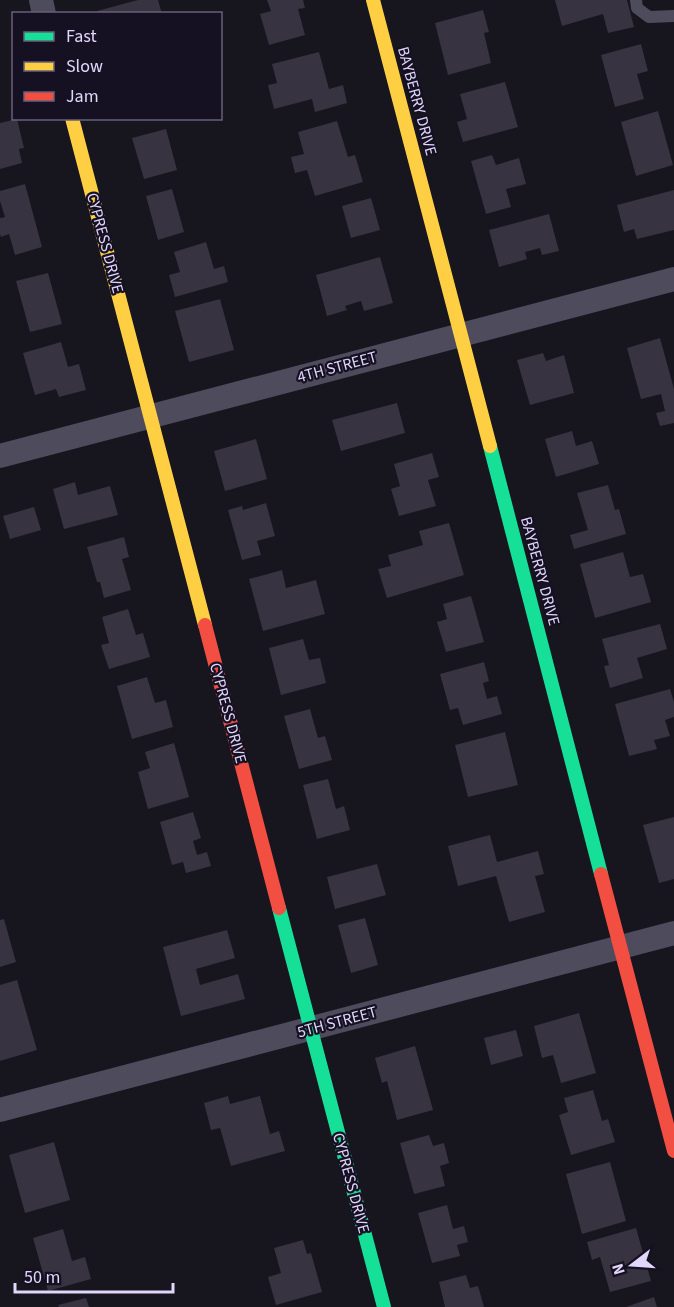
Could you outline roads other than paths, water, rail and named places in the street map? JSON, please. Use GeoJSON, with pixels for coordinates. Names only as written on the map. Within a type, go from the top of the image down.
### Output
{"type":"FeatureCollection","features":[{"type":"Feature","properties":{"kind":"street","name":"BAYBERRY DRIVE"},"geometry":{"type":"LineString","coordinates":[[373,0],[674,1151]]}},
{"type":"Feature","properties":{"kind":"street","name":"CYPRESS DRIVE"},"geometry":{"type":"LineString","coordinates":[[73,120],[384,1307]]}},
{"type":"Feature","properties":{"kind":"street","name":"4TH STREET"},"geometry":{"type":"LineString","coordinates":[[0,456],[674,279]]}},
{"type":"Feature","properties":{"kind":"street","name":"5TH STREET"},"geometry":{"type":"LineString","coordinates":[[0,1110],[674,933]]}},
{"type":"Feature","properties":{"kind":"lane"},"geometry":{"type":"LineString","coordinates":[[636,0],[638,8],[649,17],[674,16]]}}]}
